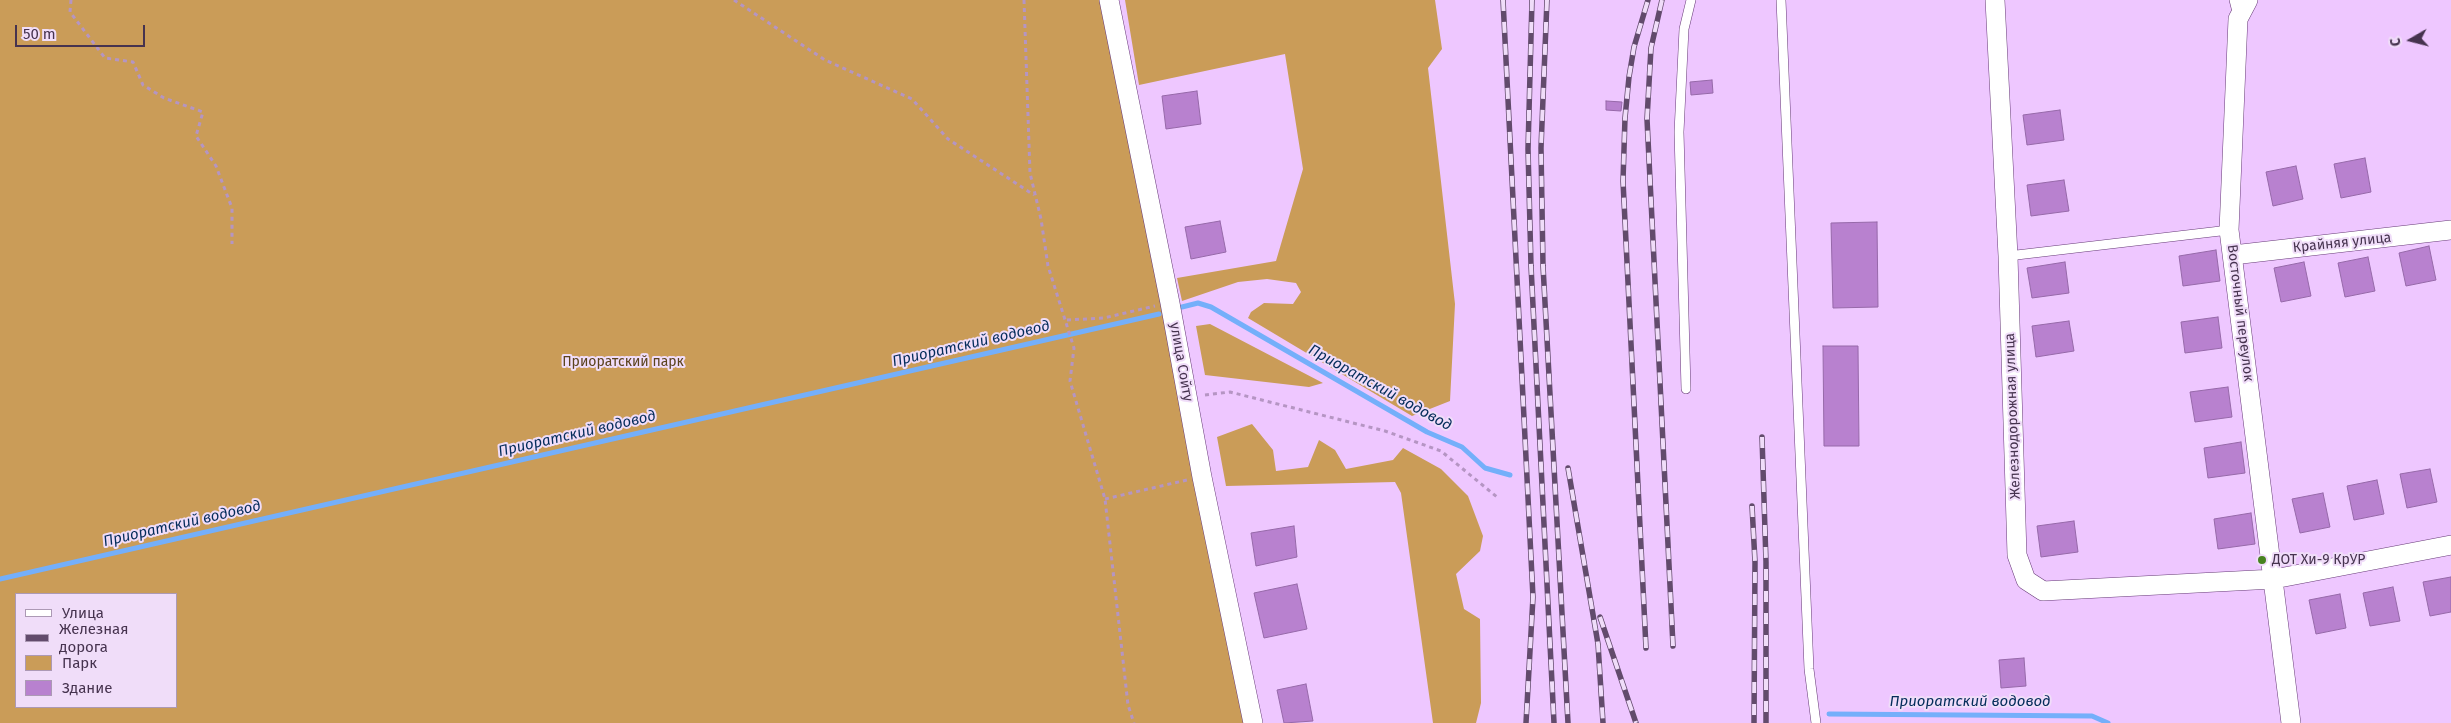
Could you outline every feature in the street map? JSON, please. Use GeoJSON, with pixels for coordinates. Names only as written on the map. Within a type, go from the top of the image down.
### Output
{"type":"FeatureCollection","features":[{"type":"Feature","properties":{"kind":"street","name":"улица Сойту"},"geometry":{"type":"LineString","coordinates":[[1109,0],[1170,303],[1202,477],[1253,723]]}},
{"type":"Feature","properties":{"kind":"street","name":"Железнодорожная улица"},"geometry":{"type":"LineString","coordinates":[[1995,0],[2008,256],[2017,555],[2026,580],[2043,591],[2274,579],[2451,545]]}},
{"type":"Feature","properties":{"kind":"street"},"geometry":{"type":"LineString","coordinates":[[2238,19],[2248,0]]}},
{"type":"Feature","properties":{"kind":"street","name":"Восточный переулок"},"geometry":{"type":"LineString","coordinates":[[2238,19],[2230,230],[2291,723]]}},
{"type":"Feature","properties":{"kind":"street","name":"Крайняя улица"},"geometry":{"type":"LineString","coordinates":[[2233,255],[2451,230]]}},
{"type":"Feature","properties":{"kind":"lane"},"geometry":{"type":"LineString","coordinates":[[1686,389],[1679,132],[1684,29],[1691,0]]}},
{"type":"Feature","properties":{"kind":"lane"},"geometry":{"type":"LineString","coordinates":[[2234,0],[2238,19]]}},
{"type":"Feature","properties":{"kind":"lane"},"geometry":{"type":"LineString","coordinates":[[1780,1],[1809,659],[1816,723]]}},
{"type":"Feature","properties":{"kind":"lane"},"geometry":{"type":"LineString","coordinates":[[2008,256],[2230,230]]}},
{"type":"Feature","properties":{"kind":"path"},"geometry":{"type":"LineString","coordinates":[[71,0],[70,12],[104,58],[133,62],[143,86],[164,98],[203,112],[196,136],[216,166],[232,208],[232,244]]}},
{"type":"Feature","properties":{"kind":"path"},"geometry":{"type":"LineString","coordinates":[[734,0],[825,60],[912,99],[948,139],[1034,195]]}},
{"type":"Feature","properties":{"kind":"path"},"geometry":{"type":"LineString","coordinates":[[1024,0],[1029,164],[1048,266],[1067,320],[1074,348],[1070,380],[1105,499],[1128,705],[1134,723]]}},
{"type":"Feature","properties":{"kind":"path"},"geometry":{"type":"LineString","coordinates":[[1067,320],[1104,318],[1170,303]]}},
{"type":"Feature","properties":{"kind":"path"},"geometry":{"type":"LineString","coordinates":[[1187,397],[1230,392],[1385,431],[1441,451],[1497,496]]}},
{"type":"Feature","properties":{"kind":"path"},"geometry":{"type":"LineString","coordinates":[[1105,499],[1202,477]]}},
{"type":"Feature","properties":{"kind":"green space","name":"Приоратский парк"},"geometry":{"type":"Polygon","coordinates":[[[0,0],[1100,0],[1245,723],[0,723],[0,0]]]}},
{"type":"Feature","properties":{"kind":"green space"},"geometry":{"type":"Polygon","coordinates":[[[1125,0],[1435,0],[1442,49],[1428,68],[1455,304],[1450,401],[1412,416],[1248,318],[1251,312],[1264,303],[1293,304],[1301,292],[1296,283],[1267,279],[1238,282],[1182,301],[1177,278],[1276,261],[1303,169],[1285,54],[1139,85],[1125,0]]]}},
{"type":"Feature","properties":{"kind":"green space"},"geometry":{"type":"Polygon","coordinates":[[[1210,324],[1323,383],[1309,387],[1205,375],[1196,326],[1210,324]]]}},
{"type":"Feature","properties":{"kind":"green space"},"geometry":{"type":"Polygon","coordinates":[[[1252,424],[1273,450],[1276,471],[1308,467],[1319,440],[1335,450],[1346,469],[1393,460],[1403,448],[1441,469],[1468,496],[1483,536],[1480,551],[1456,574],[1464,609],[1480,619],[1481,703],[1476,723],[1433,723],[1401,493],[1395,482],[1226,486],[1217,437],[1252,424]]]}},
{"type":"Feature","properties":{"kind":"building"},"geometry":{"type":"Polygon","coordinates":[[[1712,80],[1713,93],[1691,95],[1690,82],[1712,80]]]}},
{"type":"Feature","properties":{"kind":"building"},"geometry":{"type":"Polygon","coordinates":[[[1197,91],[1201,124],[1166,129],[1162,96],[1197,91]]]}},
{"type":"Feature","properties":{"kind":"building"},"geometry":{"type":"Polygon","coordinates":[[[1606,101],[1622,102],[1621,111],[1606,110],[1606,101]]]}},
{"type":"Feature","properties":{"kind":"building"},"geometry":{"type":"Polygon","coordinates":[[[2060,110],[2064,140],[2027,145],[2023,115],[2060,110]]]}},
{"type":"Feature","properties":{"kind":"building"},"geometry":{"type":"Polygon","coordinates":[[[2365,158],[2371,192],[2341,198],[2334,164],[2365,158]]]}},
{"type":"Feature","properties":{"kind":"building"},"geometry":{"type":"Polygon","coordinates":[[[2296,166],[2303,199],[2273,206],[2266,172],[2296,166]]]}},
{"type":"Feature","properties":{"kind":"building"},"geometry":{"type":"Polygon","coordinates":[[[2064,180],[2069,211],[2031,216],[2027,185],[2064,180]]]}},
{"type":"Feature","properties":{"kind":"building"},"geometry":{"type":"Polygon","coordinates":[[[1220,221],[1226,252],[1191,259],[1185,227],[1220,221]]]}},
{"type":"Feature","properties":{"kind":"building"},"geometry":{"type":"Polygon","coordinates":[[[1877,222],[1878,307],[1833,308],[1831,223],[1877,222]]]}},
{"type":"Feature","properties":{"kind":"building"},"geometry":{"type":"Polygon","coordinates":[[[2429,246],[2436,280],[2406,286],[2399,253],[2429,246]]]}},
{"type":"Feature","properties":{"kind":"building"},"geometry":{"type":"Polygon","coordinates":[[[2216,250],[2220,281],[2183,286],[2179,256],[2216,250]]]}},
{"type":"Feature","properties":{"kind":"building"},"geometry":{"type":"Polygon","coordinates":[[[2368,257],[2375,291],[2345,297],[2338,263],[2368,257]]]}},
{"type":"Feature","properties":{"kind":"building"},"geometry":{"type":"Polygon","coordinates":[[[2065,262],[2069,293],[2032,298],[2027,268],[2065,262]]]}},
{"type":"Feature","properties":{"kind":"building"},"geometry":{"type":"Polygon","coordinates":[[[2304,262],[2311,296],[2281,302],[2274,268],[2304,262]]]}},
{"type":"Feature","properties":{"kind":"building"},"geometry":{"type":"Polygon","coordinates":[[[2218,317],[2222,348],[2185,353],[2181,322],[2218,317]]]}},
{"type":"Feature","properties":{"kind":"building"},"geometry":{"type":"Polygon","coordinates":[[[2069,321],[2074,351],[2036,357],[2032,326],[2069,321]]]}},
{"type":"Feature","properties":{"kind":"building"},"geometry":{"type":"Polygon","coordinates":[[[1823,346],[1858,346],[1859,446],[1824,446],[1823,346]]]}},
{"type":"Feature","properties":{"kind":"building"},"geometry":{"type":"Polygon","coordinates":[[[2228,387],[2232,417],[2195,422],[2190,392],[2228,387]]]}},
{"type":"Feature","properties":{"kind":"building"},"geometry":{"type":"Polygon","coordinates":[[[2241,442],[2245,473],[2208,478],[2204,448],[2241,442]]]}},
{"type":"Feature","properties":{"kind":"building"},"geometry":{"type":"Polygon","coordinates":[[[2430,469],[2437,502],[2407,508],[2400,474],[2430,469]]]}},
{"type":"Feature","properties":{"kind":"building"},"geometry":{"type":"Polygon","coordinates":[[[2377,480],[2384,514],[2354,520],[2347,486],[2377,480]]]}},
{"type":"Feature","properties":{"kind":"building"},"geometry":{"type":"Polygon","coordinates":[[[2323,493],[2330,527],[2300,533],[2292,499],[2323,493]]]}},
{"type":"Feature","properties":{"kind":"building"},"geometry":{"type":"Polygon","coordinates":[[[2251,513],[2255,544],[2218,549],[2214,519],[2251,513]]]}},
{"type":"Feature","properties":{"kind":"building"},"geometry":{"type":"Polygon","coordinates":[[[2074,521],[2078,552],[2041,557],[2037,526],[2074,521]]]}},
{"type":"Feature","properties":{"kind":"building"},"geometry":{"type":"Polygon","coordinates":[[[1294,526],[1297,557],[1256,566],[1251,533],[1294,526]]]}},
{"type":"Feature","properties":{"kind":"building"},"geometry":{"type":"Polygon","coordinates":[[[2451,577],[2451,612],[2430,616],[2423,582],[2451,577]]]}},
{"type":"Feature","properties":{"kind":"building"},"geometry":{"type":"Polygon","coordinates":[[[1297,584],[1307,629],[1264,638],[1254,593],[1297,584]]]}},
{"type":"Feature","properties":{"kind":"building"},"geometry":{"type":"Polygon","coordinates":[[[2393,587],[2400,621],[2370,626],[2363,593],[2393,587]]]}},
{"type":"Feature","properties":{"kind":"building"},"geometry":{"type":"Polygon","coordinates":[[[2340,594],[2346,628],[2316,634],[2309,600],[2340,594]]]}},
{"type":"Feature","properties":{"kind":"building"},"geometry":{"type":"Polygon","coordinates":[[[2024,658],[2026,686],[2001,688],[1999,660],[2024,658]]]}},
{"type":"Feature","properties":{"kind":"building"},"geometry":{"type":"Polygon","coordinates":[[[1306,684],[1313,721],[1284,723],[1277,690],[1306,684]]]}},
{"type":"Feature","properties":{"kind":"waterway","name":"Приоратский водовод"},"geometry":{"type":"LineString","coordinates":[[1182,307],[1198,303],[1211,307],[1427,432],[1462,447],[1485,468],[1510,475]]}},
{"type":"Feature","properties":{"kind":"waterway","name":"Приоратский водовод"},"geometry":{"type":"LineString","coordinates":[[0,579],[1159,314]]}},
{"type":"Feature","properties":{"kind":"waterway","name":"Приоратский водовод"},"geometry":{"type":"LineString","coordinates":[[1829,714],[2092,716],[2108,723]]}},
{"type":"Feature","properties":{"kind":"railway"},"geometry":{"type":"LineString","coordinates":[[1503,0],[1533,597],[1526,723]]}},
{"type":"Feature","properties":{"kind":"railway"},"geometry":{"type":"LineString","coordinates":[[1532,0],[1528,149],[1531,266],[1554,723]]}},
{"type":"Feature","properties":{"kind":"railway"},"geometry":{"type":"LineString","coordinates":[[1547,0],[1541,148],[1543,266],[1568,723]]}},
{"type":"Feature","properties":{"kind":"railway"},"geometry":{"type":"LineString","coordinates":[[1646,648],[1623,181],[1625,118],[1629,77],[1634,47],[1648,0]]}},
{"type":"Feature","properties":{"kind":"railway"},"geometry":{"type":"LineString","coordinates":[[1662,0],[1651,48],[1647,119],[1673,646]]}},
{"type":"Feature","properties":{"kind":"railway"},"geometry":{"type":"LineString","coordinates":[[1762,437],[1766,562],[1766,723]]}},
{"type":"Feature","properties":{"kind":"railway"},"geometry":{"type":"LineString","coordinates":[[1568,468],[1598,644],[1603,723]]}},
{"type":"Feature","properties":{"kind":"railway"},"geometry":{"type":"LineString","coordinates":[[1752,506],[1755,562],[1754,723]]}},
{"type":"Feature","properties":{"kind":"railway"},"geometry":{"type":"LineString","coordinates":[[1600,617],[1636,723]]}},
{"type":"Feature","properties":{"kind":"place","name":"ДОТ Хи-9 КрУР"},"geometry":{"type":"Point","coordinates":[2262,560]}}]}
